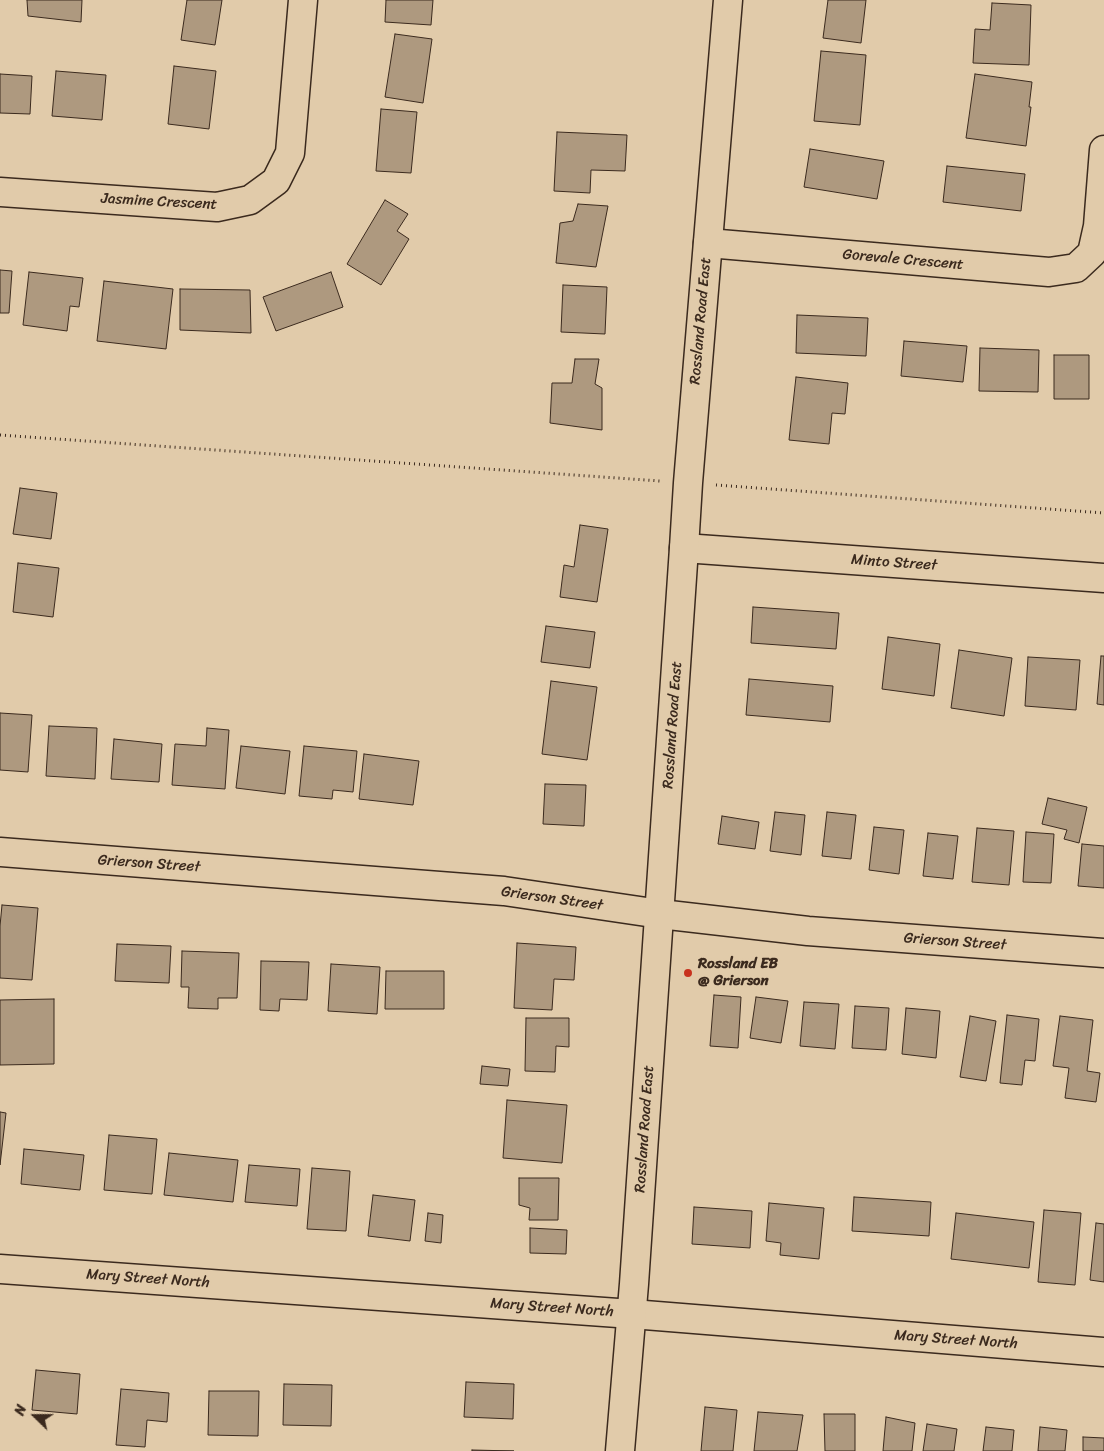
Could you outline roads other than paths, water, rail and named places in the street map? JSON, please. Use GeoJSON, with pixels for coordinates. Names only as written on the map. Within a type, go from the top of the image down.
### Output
{"type":"FeatureCollection","features":[{"type":"Feature","properties":{"kind":"street","name":"Jasmine Crescent"},"geometry":{"type":"LineString","coordinates":[[0,192],[217,207],[250,200],[276,181],[290,153],[303,0]]}},
{"type":"Feature","properties":{"kind":"street","name":"Rossland Road East"},"geometry":{"type":"LineString","coordinates":[[620,1451],[632,1314],[688,483],[728,0]]}},
{"type":"Feature","properties":{"kind":"street"},"geometry":{"type":"LineString","coordinates":[[1098,236],[1104,150]]}},
{"type":"Feature","properties":{"kind":"street","name":"Gorevale Crescent"},"geometry":{"type":"LineString","coordinates":[[708,243],[1049,272],[1076,268],[1098,236]]}},
{"type":"Feature","properties":{"kind":"street","name":"Minto Street"},"geometry":{"type":"LineString","coordinates":[[684,548],[1104,578]]}},
{"type":"Feature","properties":{"kind":"street","name":"Grierson Street"},"geometry":{"type":"LineString","coordinates":[[0,852],[504,891],[660,914],[808,932],[1104,953]]}},
{"type":"Feature","properties":{"kind":"street","name":"Mary Street North"},"geometry":{"type":"LineString","coordinates":[[0,1269],[632,1314],[1104,1352]]}},
{"type":"Feature","properties":{"kind":"place","name":"Rossland EB @ Grierson"},"geometry":{"type":"Point","coordinates":[688,973]}}]}
